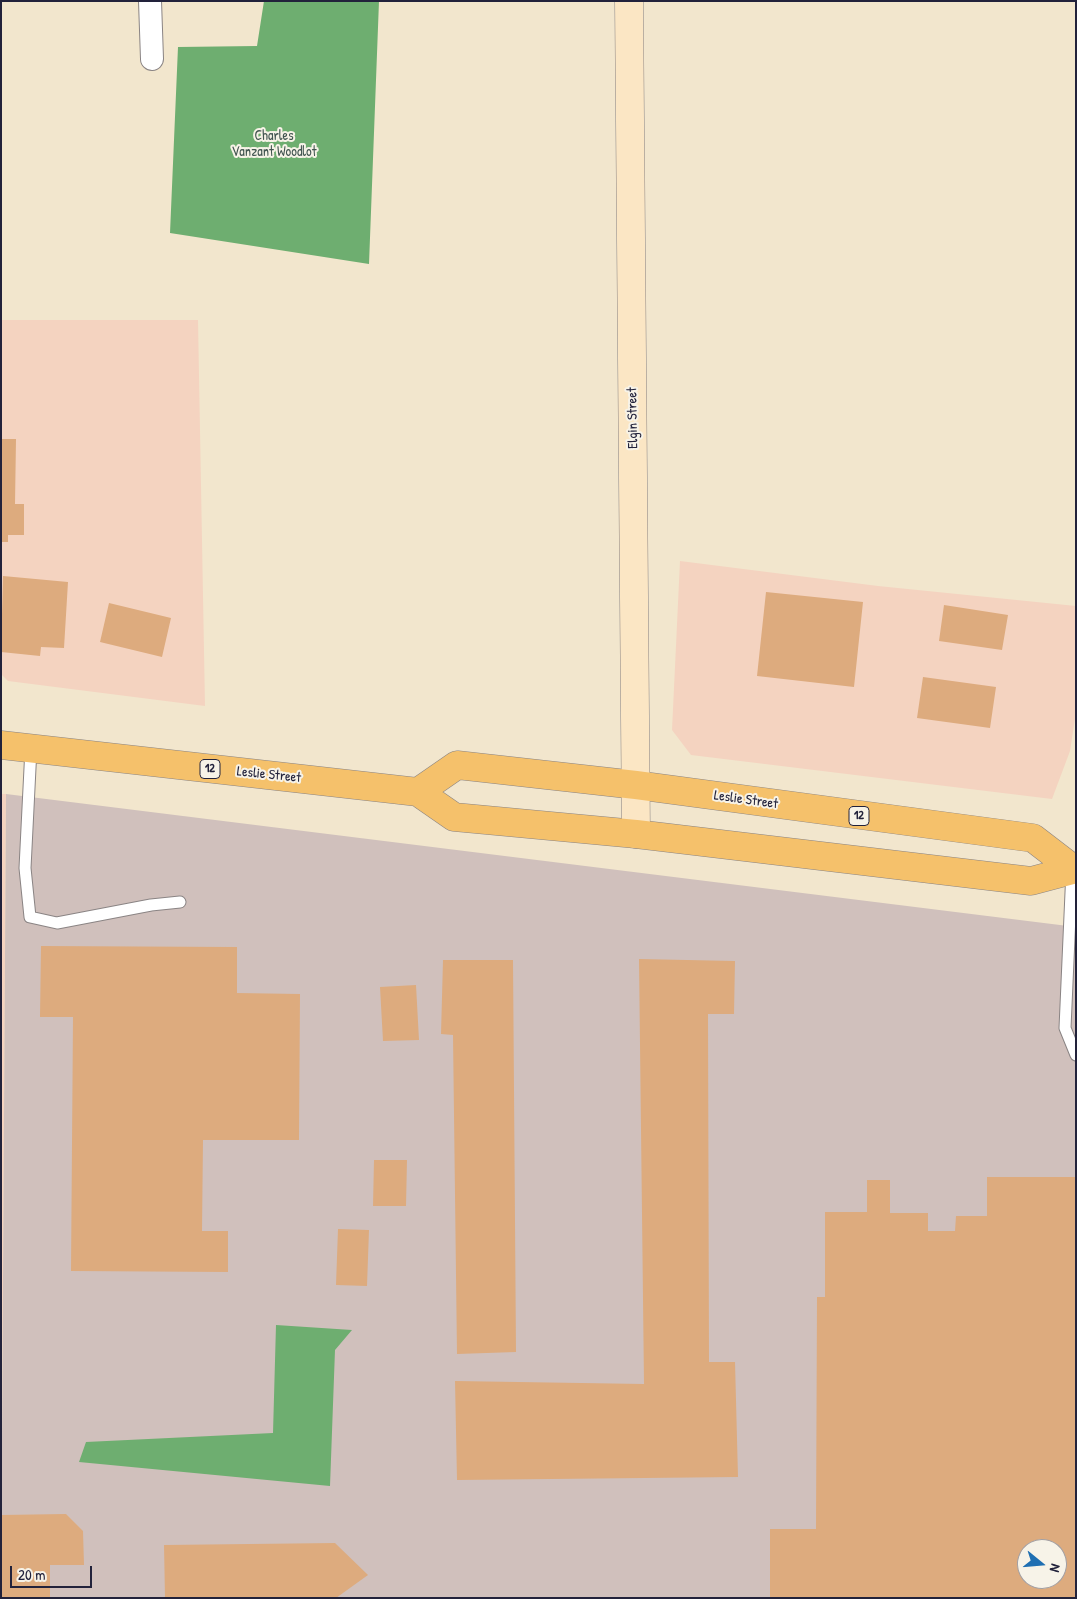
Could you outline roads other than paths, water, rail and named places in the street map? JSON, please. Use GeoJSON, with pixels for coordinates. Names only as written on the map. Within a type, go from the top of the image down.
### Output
{"type":"FeatureCollection","features":[{"type":"Feature","properties":{"kind":"main road","name":"Leslie Street"},"geometry":{"type":"LineString","coordinates":[[1,745],[418,792],[454,817],[636,834],[827,859],[1031,881],[1075,864]]}},
{"type":"Feature","properties":{"kind":"main road","name":"Leslie Street"},"geometry":{"type":"LineString","coordinates":[[418,792],[457,765],[636,785],[1033,838],[1075,864]]}},
{"type":"Feature","properties":{"kind":"street"},"geometry":{"type":"LineString","coordinates":[[150,1],[152,59]]}},
{"type":"Feature","properties":{"kind":"street","name":"Elgin Street"},"geometry":{"type":"LineString","coordinates":[[629,1],[636,834]]}},
{"type":"Feature","properties":{"kind":"lane"},"geometry":{"type":"LineString","coordinates":[[31,748],[25,868],[30,918],[57,922],[150,905],[180,902]]}},
{"type":"Feature","properties":{"kind":"lane"},"geometry":{"type":"LineString","coordinates":[[1075,864],[1065,1028],[1076,1054]]}},
{"type":"Feature","properties":{"kind":"park label","name":"Charles Vanzant Woodlot"},"geometry":{"type":"Point","coordinates":[274,144]}}]}
